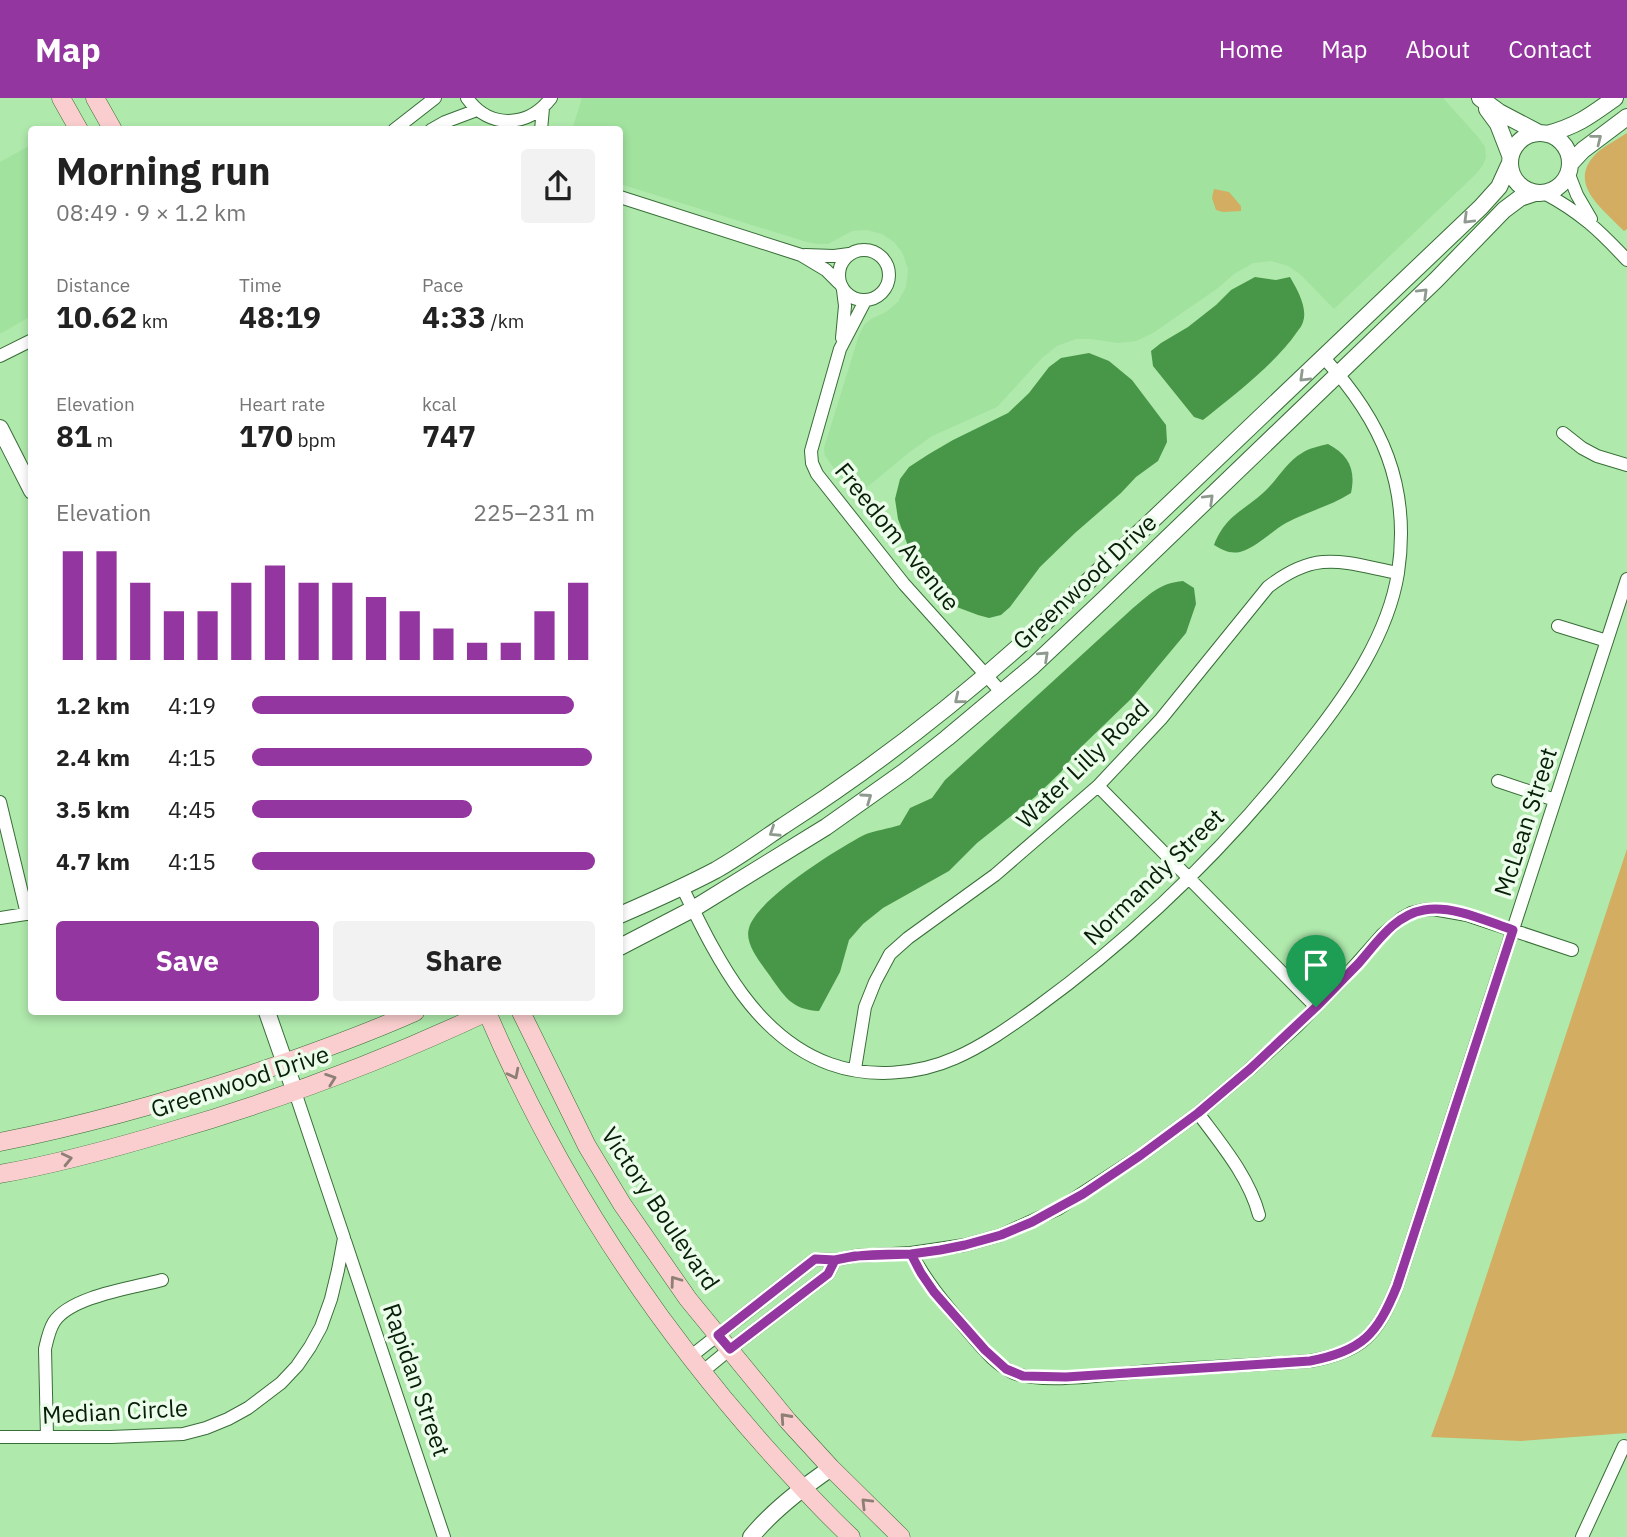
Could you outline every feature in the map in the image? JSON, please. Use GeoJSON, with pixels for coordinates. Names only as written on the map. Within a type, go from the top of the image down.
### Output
{"type":"FeatureCollection","features":[{"type":"Feature","properties":{"kind":"main road"},"geometry":{"type":"LineString","coordinates":[[61,98],[77,126]]}},
{"type":"Feature","properties":{"kind":"main road"},"geometry":{"type":"LineString","coordinates":[[95,98],[111,126]]}},
{"type":"Feature","properties":{"kind":"main road","name":"Greenwood Drive"},"geometry":{"type":"LineString","coordinates":[[0,1142],[55,1131],[182,1097],[286,1063],[408,1015]]}},
{"type":"Feature","properties":{"kind":"main road","name":"Greenwood Drive"},"geometry":{"type":"LineString","coordinates":[[0,1174],[75,1158],[211,1120],[379,1060],[480,1015]]}},
{"type":"Feature","properties":{"kind":"main road"},"geometry":{"type":"LineString","coordinates":[[488,1015],[509,1065],[561,1163],[634,1281],[690,1357],[740,1418],[802,1489],[851,1537]]}},
{"type":"Feature","properties":{"kind":"main road","name":"Victory Boulevard"},"geometry":{"type":"LineString","coordinates":[[522,1015],[575,1123],[609,1184],[688,1299],[779,1410],[831,1468],[901,1537]]}},
{"type":"Feature","properties":{"kind":"street"},"geometry":{"type":"LineString","coordinates":[[399,126],[435,98]]}},
{"type":"Feature","properties":{"kind":"street"},"geometry":{"type":"LineString","coordinates":[[467,98],[477,110],[505,125],[530,117],[547,103]]}},
{"type":"Feature","properties":{"kind":"street"},"geometry":{"type":"LineString","coordinates":[[1480,98],[1499,112],[1557,138],[1564,145],[1584,209],[1599,230]]}},
{"type":"Feature","properties":{"kind":"street"},"geometry":{"type":"LineString","coordinates":[[1480,98],[1498,124],[1517,184],[1580,214],[1627,260]]}},
{"type":"Feature","properties":{"kind":"street"},"geometry":{"type":"LineString","coordinates":[[1510,160],[1518,141],[1532,134],[1565,129],[1581,122],[1615,98]]}},
{"type":"Feature","properties":{"kind":"street"},"geometry":{"type":"LineString","coordinates":[[542,126],[547,103]]}},
{"type":"Feature","properties":{"kind":"street"},"geometry":{"type":"LineString","coordinates":[[438,126],[477,110]]}},
{"type":"Feature","properties":{"kind":"street"},"geometry":{"type":"LineString","coordinates":[[1540,193],[1561,185],[1569,168],[1583,150],[1627,117]]}},
{"type":"Feature","properties":{"kind":"street","name":"Greenwood Drive"},"geometry":{"type":"LineString","coordinates":[[623,914],[718,869],[871,767],[986,676],[1481,207],[1499,187],[1510,160]]}},
{"type":"Feature","properties":{"kind":"street","name":"Greenwood Drive"},"geometry":{"type":"LineString","coordinates":[[623,945],[693,909],[826,827],[905,771],[1002,693],[1339,375],[1504,210],[1520,198],[1540,193]]}},
{"type":"Feature","properties":{"kind":"street","name":"Freedom Avenue"},"geometry":{"type":"LineString","coordinates":[[623,198],[801,255],[826,270],[849,296],[856,300],[865,301],[881,294],[889,279],[886,262],[872,251],[834,256],[801,255]]}},
{"type":"Feature","properties":{"kind":"street","name":"Freedom Avenue"},"geometry":{"type":"LineString","coordinates":[[849,254],[839,267],[845,306],[840,349],[811,451],[812,463],[817,474],[904,584],[1002,693]]}},
{"type":"Feature","properties":{"kind":"street","name":"Freedom Avenue"},"geometry":{"type":"LineString","coordinates":[[840,349],[865,301]]}},
{"type":"Feature","properties":{"kind":"street"},"geometry":{"type":"LineString","coordinates":[[0,356],[28,342]]}},
{"type":"Feature","properties":{"kind":"street","name":"Normandy Street"},"geometry":{"type":"LineString","coordinates":[[682,887],[740,992],[774,1032],[808,1055],[832,1065],[877,1073],[928,1068],[968,1052],[1017,1021],[1116,946],[1189,877],[1256,807],[1328,718],[1376,640],[1385,620],[1398,573],[1401,541],[1397,490],[1391,463],[1369,416],[1324,358]]}},
{"type":"Feature","properties":{"kind":"street"},"geometry":{"type":"LineString","coordinates":[[0,428],[28,483]]}},
{"type":"Feature","properties":{"kind":"street"},"geometry":{"type":"LineString","coordinates":[[1563,433],[1590,452],[1627,465]]}},
{"type":"Feature","properties":{"kind":"street","name":"Water Lilly Road"},"geometry":{"type":"LineString","coordinates":[[855,1069],[865,1007],[890,954],[995,875],[1098,786],[1161,719],[1268,587],[1298,567],[1331,560],[1398,573]]}},
{"type":"Feature","properties":{"kind":"street","name":"McLean Street"},"geometry":{"type":"LineString","coordinates":[[911,1254],[934,1292],[985,1350],[1006,1369],[1023,1376],[1066,1377],[1310,1361],[1344,1353],[1357,1346],[1374,1330],[1389,1306],[1397,1286],[1627,579]]}},
{"type":"Feature","properties":{"kind":"street"},"geometry":{"type":"LineString","coordinates":[[1558,626],[1607,641]]}},
{"type":"Feature","properties":{"kind":"street"},"geometry":{"type":"LineString","coordinates":[[1498,781],[1555,800]]}},
{"type":"Feature","properties":{"kind":"street"},"geometry":{"type":"LineString","coordinates":[[1098,786],[1316,1007]]}},
{"type":"Feature","properties":{"kind":"street"},"geometry":{"type":"LineString","coordinates":[[0,802],[28,909]]}},
{"type":"Feature","properties":{"kind":"street"},"geometry":{"type":"LineString","coordinates":[[690,1357],[815,1259],[911,1254],[965,1245],[1001,1235],[1032,1222],[1083,1194],[1198,1113],[1250,1069],[1316,1007],[1383,934],[1402,918],[1423,910],[1449,911],[1573,950]]}},
{"type":"Feature","properties":{"kind":"street"},"geometry":{"type":"LineString","coordinates":[[0,918],[28,913]]}},
{"type":"Feature","properties":{"kind":"street"},"geometry":{"type":"LineString","coordinates":[[268,1015],[295,1092]]}},
{"type":"Feature","properties":{"kind":"street","name":"Median Circle"},"geometry":{"type":"LineString","coordinates":[[0,1437],[183,1434],[217,1424],[248,1408],[281,1383],[296,1366],[321,1327],[331,1299],[344,1238],[295,1092]]}},
{"type":"Feature","properties":{"kind":"street"},"geometry":{"type":"LineString","coordinates":[[1198,1113],[1251,1191],[1259,1215]]}},
{"type":"Feature","properties":{"kind":"street","name":"Rapidan Street"},"geometry":{"type":"LineString","coordinates":[[344,1238],[444,1537]]}},
{"type":"Feature","properties":{"kind":"street"},"geometry":{"type":"LineString","coordinates":[[702,1372],[828,1274],[835,1260]]}},
{"type":"Feature","properties":{"kind":"street"},"geometry":{"type":"LineString","coordinates":[[47,1437],[45,1349],[54,1322],[73,1306],[86,1300],[162,1280]]}},
{"type":"Feature","properties":{"kind":"street"},"geometry":{"type":"LineString","coordinates":[[1582,1537],[1624,1446]]}},
{"type":"Feature","properties":{"kind":"street"},"geometry":{"type":"LineString","coordinates":[[751,1537],[802,1489],[831,1468]]}},
{"type":"Feature","properties":{"kind":"shaded area"},"geometry":{"type":"Polygon","coordinates":[[[582,98],[1443,98],[1478,137],[1485,147],[1486,157],[1476,174],[1334,309],[1300,274],[1288,266],[1271,261],[1253,263],[1153,333],[1136,341],[1118,343],[1076,339],[1057,346],[1042,358],[997,407],[932,436],[855,497],[825,456],[824,448],[864,325],[898,302],[906,287],[908,269],[902,252],[882,234],[867,230],[852,231],[828,244],[817,244],[623,185],[623,126],[573,126],[582,98]]]}},
{"type":"Feature","properties":{"kind":"shaded area"},"geometry":{"type":"Polygon","coordinates":[[[1627,133],[1627,229],[1624,231],[1590,194],[1585,173],[1589,162],[1599,151],[1627,133]]]}},
{"type":"Feature","properties":{"kind":"shaded area"},"geometry":{"type":"Polygon","coordinates":[[[28,147],[28,318],[0,334],[0,162],[28,147]]]}},
{"type":"Feature","properties":{"kind":"shaded area"},"geometry":{"type":"Polygon","coordinates":[[[1214,189],[1229,192],[1241,206],[1241,211],[1216,210],[1212,198],[1214,189]]]}},
{"type":"Feature","properties":{"kind":"shaded area"},"geometry":{"type":"Polygon","coordinates":[[[1255,277],[1276,280],[1290,277],[1303,305],[1303,323],[1288,344],[1253,379],[1203,420],[1194,417],[1153,366],[1151,351],[1188,327],[1231,290],[1255,277]]]}},
{"type":"Feature","properties":{"kind":"shaded area"},"geometry":{"type":"Polygon","coordinates":[[[1089,353],[1109,361],[1132,380],[1166,425],[1167,442],[1158,461],[1136,477],[1040,567],[1001,615],[989,618],[954,606],[928,578],[908,546],[898,519],[895,499],[900,479],[909,467],[929,454],[1008,413],[1029,393],[1049,367],[1061,358],[1089,353]]]}},
{"type":"Feature","properties":{"kind":"shaded area"},"geometry":{"type":"Polygon","coordinates":[[[1328,444],[1341,453],[1349,464],[1351,493],[1286,523],[1246,550],[1233,552],[1214,545],[1229,520],[1268,488],[1291,461],[1308,450],[1328,444]]]}},
{"type":"Feature","properties":{"kind":"shaded area"},"geometry":{"type":"Polygon","coordinates":[[[1183,581],[1194,588],[1196,604],[1186,633],[1131,699],[1077,751],[1061,772],[1035,797],[977,843],[949,871],[883,908],[863,924],[849,940],[840,972],[819,1011],[802,1008],[790,1001],[758,959],[749,940],[749,928],[755,916],[767,903],[799,876],[852,842],[868,833],[900,825],[910,808],[932,798],[945,780],[1133,608],[1162,587],[1183,581]]]}},
{"type":"Feature","properties":{"kind":"shaded area"},"geometry":{"type":"Polygon","coordinates":[[[1627,849],[1627,1433],[1521,1441],[1431,1437],[1454,1374],[1627,849]]]}},
{"type":"Feature","properties":{"kind":"route"},"geometry":{"type":"LineString","coordinates":[[1316,1007],[1198,1113],[1141,1155],[1058,1209],[1001,1235],[965,1245],[911,1254],[855,1256],[835,1260],[815,1259],[718,1335],[730,1349],[828,1274],[835,1260],[842,1258],[855,1256],[911,1254],[934,1292],[996,1362],[1023,1376],[1066,1377],[1310,1361],[1344,1353],[1357,1346],[1378,1324],[1397,1286],[1513,930],[1449,911],[1433,909],[1411,914],[1383,934],[1316,1007]]}}]}
